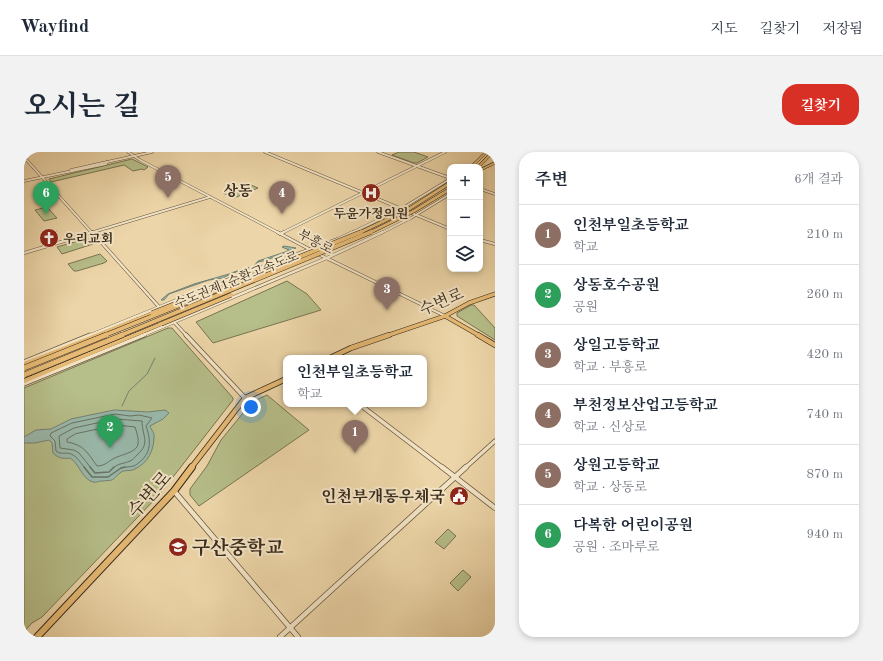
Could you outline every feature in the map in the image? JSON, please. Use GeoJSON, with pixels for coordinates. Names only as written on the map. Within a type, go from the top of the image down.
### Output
{"type":"FeatureCollection","features":[{"type":"Feature","properties":{"kind":"highway"},"geometry":{"type":"LineString","coordinates":[[476,164],[483,152]]}},
{"type":"Feature","properties":{"kind":"highway"},"geometry":{"type":"LineString","coordinates":[[476,164],[487,152]]}},
{"type":"Feature","properties":{"kind":"highway"},"geometry":{"type":"LineString","coordinates":[[481,164],[493,152]]}},
{"type":"Feature","properties":{"kind":"highway"},"geometry":{"type":"LineString","coordinates":[[483,169],[495,163]]}},
{"type":"Feature","properties":{"kind":"highway","name":"수도권제1순환고속도로"},"geometry":{"type":"LineString","coordinates":[[24,368],[351,237],[432,196],[447,185]]}},
{"type":"Feature","properties":{"kind":"highway","name":"수도권제1순환고속도로"},"geometry":{"type":"LineString","coordinates":[[24,376],[289,268],[390,224],[447,191]]}},
{"type":"Feature","properties":{"kind":"highway"},"geometry":{"type":"LineString","coordinates":[[24,363],[255,273],[283,265]]}},
{"type":"Feature","properties":{"kind":"highway"},"geometry":{"type":"LineString","coordinates":[[24,383],[52,369],[271,278],[289,268]]}},
{"type":"Feature","properties":{"kind":"main road","name":"수변로"},"geometry":{"type":"LineString","coordinates":[[336,355],[351,348],[445,316],[469,303],[495,294]]}},
{"type":"Feature","properties":{"kind":"main road","name":"부흥로"},"geometry":{"type":"LineString","coordinates":[[445,316],[495,345]]}},
{"type":"Feature","properties":{"kind":"main road","name":"수변로"},"geometry":{"type":"LineString","coordinates":[[37,637],[174,491],[245,398],[283,380]]}},
{"type":"Feature","properties":{"kind":"street"},"geometry":{"type":"LineString","coordinates":[[124,158],[129,152],[142,154]]}},
{"type":"Feature","properties":{"kind":"street","name":"부흥로"},"geometry":{"type":"LineString","coordinates":[[129,152],[140,160],[326,258],[445,316]]}},
{"type":"Feature","properties":{"kind":"street"},"geometry":{"type":"LineString","coordinates":[[24,181],[70,170],[106,164],[108,162],[152,152]]}},
{"type":"Feature","properties":{"kind":"street"},"geometry":{"type":"LineString","coordinates":[[265,152],[447,228]]}},
{"type":"Feature","properties":{"kind":"street"},"geometry":{"type":"LineString","coordinates":[[378,152],[447,177]]}},
{"type":"Feature","properties":{"kind":"street"},"geometry":{"type":"LineString","coordinates":[[280,234],[445,152]]}},
{"type":"Feature","properties":{"kind":"street"},"geometry":{"type":"LineString","coordinates":[[124,158],[140,160],[142,154]]}},
{"type":"Feature","properties":{"kind":"street"},"geometry":{"type":"LineString","coordinates":[[24,158],[245,398]]}},
{"type":"Feature","properties":{"kind":"street"},"geometry":{"type":"LineString","coordinates":[[24,363],[160,307],[338,239],[401,209],[437,188],[447,180]]}},
{"type":"Feature","properties":{"kind":"street"},"geometry":{"type":"LineString","coordinates":[[483,190],[495,194]]}},
{"type":"Feature","properties":{"kind":"street"},"geometry":{"type":"LineString","coordinates":[[199,200],[203,193]]}},
{"type":"Feature","properties":{"kind":"street"},"geometry":{"type":"LineString","coordinates":[[24,383],[326,258],[373,237],[415,215],[447,196]]}},
{"type":"Feature","properties":{"kind":"street"},"geometry":{"type":"LineString","coordinates":[[24,253],[210,197]]}},
{"type":"Feature","properties":{"kind":"street"},"geometry":{"type":"LineString","coordinates":[[199,200],[218,201]]}},
{"type":"Feature","properties":{"kind":"street"},"geometry":{"type":"LineString","coordinates":[[483,241],[495,244]]}},
{"type":"Feature","properties":{"kind":"street"},"geometry":{"type":"LineString","coordinates":[[363,407],[495,508]]}},
{"type":"Feature","properties":{"kind":"street"},"geometry":{"type":"LineString","coordinates":[[280,637],[495,441]]}},
{"type":"Feature","properties":{"kind":"street"},"geometry":{"type":"LineString","coordinates":[[174,491],[298,637]]}},
{"type":"Feature","properties":{"kind":"green space"},"geometry":{"type":"Polygon","coordinates":[[[399,152],[414,152],[428,157],[414,163],[392,155],[399,152]]]}},
{"type":"Feature","properties":{"kind":"green space"},"geometry":{"type":"Polygon","coordinates":[[[132,159],[148,167],[144,170],[133,171],[124,165],[51,182],[49,179],[132,159]]]}},
{"type":"Feature","properties":{"kind":"green space"},"geometry":{"type":"Polygon","coordinates":[[[246,183],[258,188],[234,198],[223,193],[246,183]]]}},
{"type":"Feature","properties":{"kind":"green space"},"geometry":{"type":"Polygon","coordinates":[[[47,207],[57,218],[44,221],[35,210],[47,207]]]}},
{"type":"Feature","properties":{"kind":"green space"},"geometry":{"type":"Polygon","coordinates":[[[89,239],[93,244],[62,254],[57,247],[81,240],[83,241],[89,239]]]}},
{"type":"Feature","properties":{"kind":"green space"},"geometry":{"type":"Polygon","coordinates":[[[100,254],[107,261],[77,271],[74,271],[68,264],[100,254]]]}},
{"type":"Feature","properties":{"kind":"green space"},"geometry":{"type":"Polygon","coordinates":[[[287,281],[307,294],[321,310],[213,343],[196,322],[287,281]]]}},
{"type":"Feature","properties":{"kind":"green space"},"geometry":{"type":"Polygon","coordinates":[[[471,305],[474,305],[495,328],[495,340],[457,316],[457,313],[471,305]]]}},
{"type":"Feature","properties":{"kind":"green space"},"geometry":{"type":"Polygon","coordinates":[[[168,328],[172,328],[233,398],[233,400],[159,495],[42,617],[32,623],[24,632],[24,388],[168,328]]]}},
{"type":"Feature","properties":{"kind":"green space"},"geometry":{"type":"Polygon","coordinates":[[[267,395],[309,430],[199,506],[190,495],[190,489],[207,466],[221,440],[252,402],[267,395]]]}},
{"type":"Feature","properties":{"kind":"green space"},"geometry":{"type":"Polygon","coordinates":[[[448,529],[456,536],[444,549],[435,542],[448,529]]]}},
{"type":"Feature","properties":{"kind":"green space"},"geometry":{"type":"Polygon","coordinates":[[[463,570],[471,577],[458,591],[450,583],[463,570]]]}},
{"type":"Feature","properties":{"kind":"water"},"geometry":{"type":"Polygon","coordinates":[[[284,246],[296,248],[267,260],[258,262],[254,266],[258,261],[289,250],[282,247],[284,246]]]}},
{"type":"Feature","properties":{"kind":"water"},"geometry":{"type":"Polygon","coordinates":[[[232,273],[223,278],[209,280],[169,294],[164,300],[161,300],[168,294],[194,284],[232,273]]]}},
{"type":"Feature","properties":{"kind":"water"},"geometry":{"type":"Polygon","coordinates":[[[114,410],[148,412],[165,410],[169,413],[163,419],[150,426],[154,434],[154,442],[147,460],[133,470],[122,472],[114,479],[96,482],[89,480],[73,460],[70,458],[59,457],[53,453],[52,443],[49,440],[35,443],[24,443],[24,437],[36,430],[51,429],[71,419],[114,410]]]}},
{"type":"Feature","properties":{"kind":"waterway"},"geometry":{"type":"LineString","coordinates":[[122,406],[129,391],[147,374],[155,358]]}},
{"type":"Feature","properties":{"kind":"place","name":"두윤가정의원"},"geometry":{"type":"Point","coordinates":[371,193]}},
{"type":"Feature","properties":{"kind":"place","name":"상원고등학교"},"geometry":{"type":"Point","coordinates":[168,198]}},
{"type":"Feature","properties":{"kind":"place","name":"다복한 어린이공원"},"geometry":{"type":"Point","coordinates":[46,214]}},
{"type":"Feature","properties":{"kind":"place","name":"부천정보산업고등학교"},"geometry":{"type":"Point","coordinates":[282,214]}},
{"type":"Feature","properties":{"kind":"place","name":"우리교회"},"geometry":{"type":"Point","coordinates":[49,238]}},
{"type":"Feature","properties":{"kind":"place","name":"상일고등학교"},"geometry":{"type":"Point","coordinates":[387,310]}},
{"type":"Feature","properties":{"kind":"place","name":"상동호수공원"},"geometry":{"type":"Point","coordinates":[110,448]}},
{"type":"Feature","properties":{"kind":"place","name":"인천부일초등학교"},"geometry":{"type":"Point","coordinates":[355,453]}},
{"type":"Feature","properties":{"kind":"place","name":"인천부개동우체국"},"geometry":{"type":"Point","coordinates":[459,496]}},
{"type":"Feature","properties":{"kind":"place","name":"구산중학교"},"geometry":{"type":"Point","coordinates":[178,547]}},
{"type":"Feature","properties":{"kind":"district","name":"상동"},"geometry":{"type":"Point","coordinates":[238,191]}}]}
